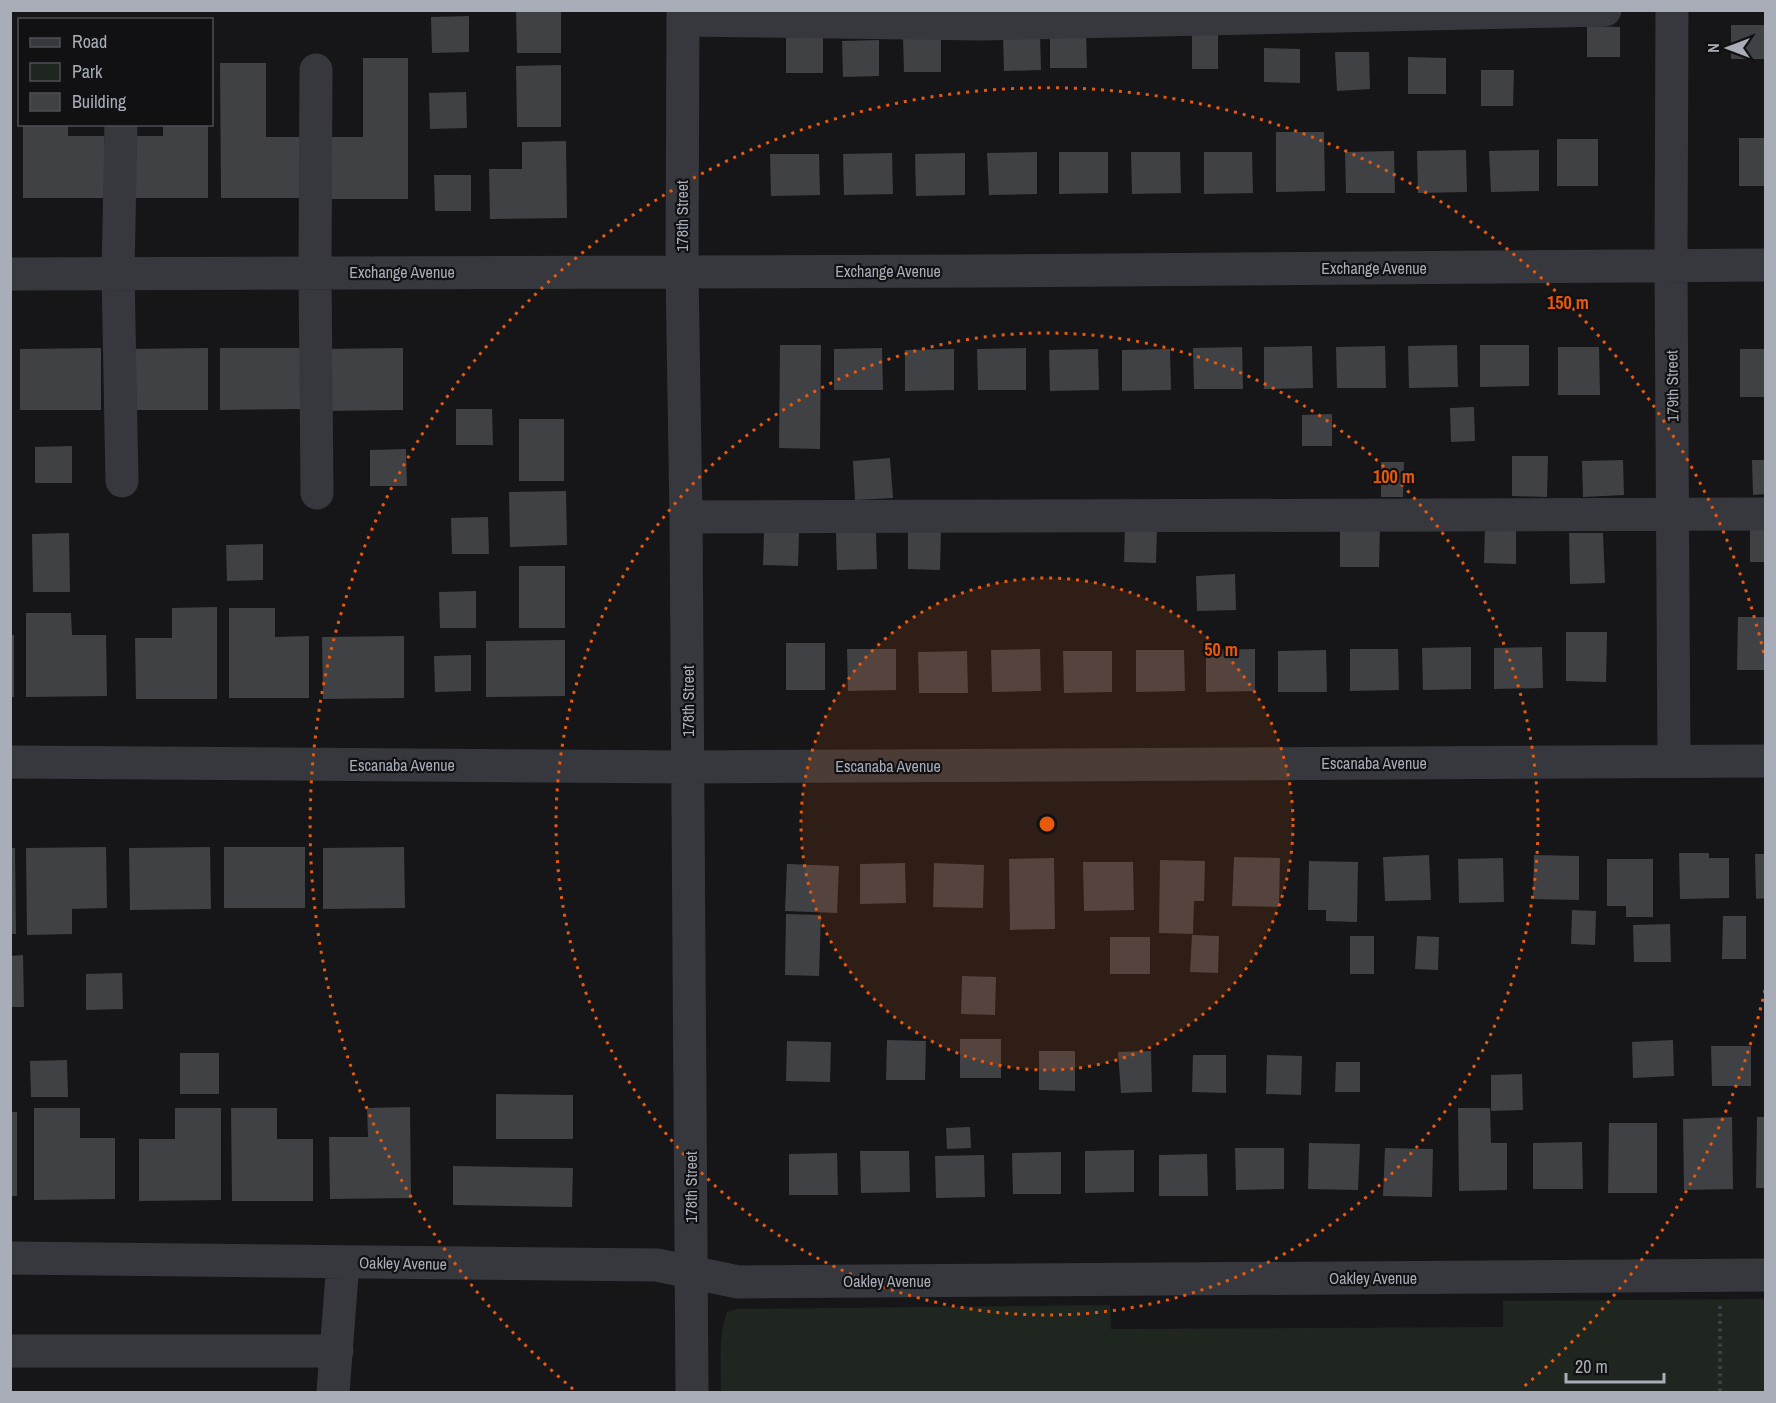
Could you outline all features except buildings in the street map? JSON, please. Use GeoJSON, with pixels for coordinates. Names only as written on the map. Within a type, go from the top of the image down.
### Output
{"type":"FeatureCollection","features":[{"type":"Feature","properties":{"kind":"street"},"geometry":{"type":"LineString","coordinates":[[683,15],[981,24],[1605,10]]}},
{"type":"Feature","properties":{"kind":"street","name":"179th Street"},"geometry":{"type":"LineString","coordinates":[[1672,10],[1674,761]]}},
{"type":"Feature","properties":{"kind":"street","name":"178th Street"},"geometry":{"type":"LineString","coordinates":[[683,15],[682,272],[686,517],[692,1392]]}},
{"type":"Feature","properties":{"kind":"street"},"geometry":{"type":"LineString","coordinates":[[316,70],[317,492]]}},
{"type":"Feature","properties":{"kind":"street"},"geometry":{"type":"LineString","coordinates":[[121,126],[118,273],[122,482]]}},
{"type":"Feature","properties":{"kind":"street","name":"Exchange Avenue"},"geometry":{"type":"LineString","coordinates":[[10,274],[1766,265]]}},
{"type":"Feature","properties":{"kind":"street"},"geometry":{"type":"LineString","coordinates":[[686,517],[1766,514]]}},
{"type":"Feature","properties":{"kind":"street","name":"Escanaba Avenue"},"geometry":{"type":"LineString","coordinates":[[10,762],[688,767],[1766,760]]}},
{"type":"Feature","properties":{"kind":"street","name":"Oakley Avenue"},"geometry":{"type":"LineString","coordinates":[[10,1258],[657,1265],[738,1282],[1766,1275]]}},
{"type":"Feature","properties":{"kind":"street"},"geometry":{"type":"LineString","coordinates":[[333,1392],[343,1262]]}},
{"type":"Feature","properties":{"kind":"street"},"geometry":{"type":"LineString","coordinates":[[10,1351],[337,1351]]}},
{"type":"Feature","properties":{"kind":"path"},"geometry":{"type":"LineString","coordinates":[[1720,1275],[1720,1392]]}},
{"type":"Feature","properties":{"kind":"green space"},"geometry":{"type":"Polygon","coordinates":[[[1765,1299],[1765,1392],[721,1392],[722,1332],[727,1312],[737,1309],[1110,1305],[1111,1329],[1503,1327],[1503,1301],[1765,1299]]]}}]}
